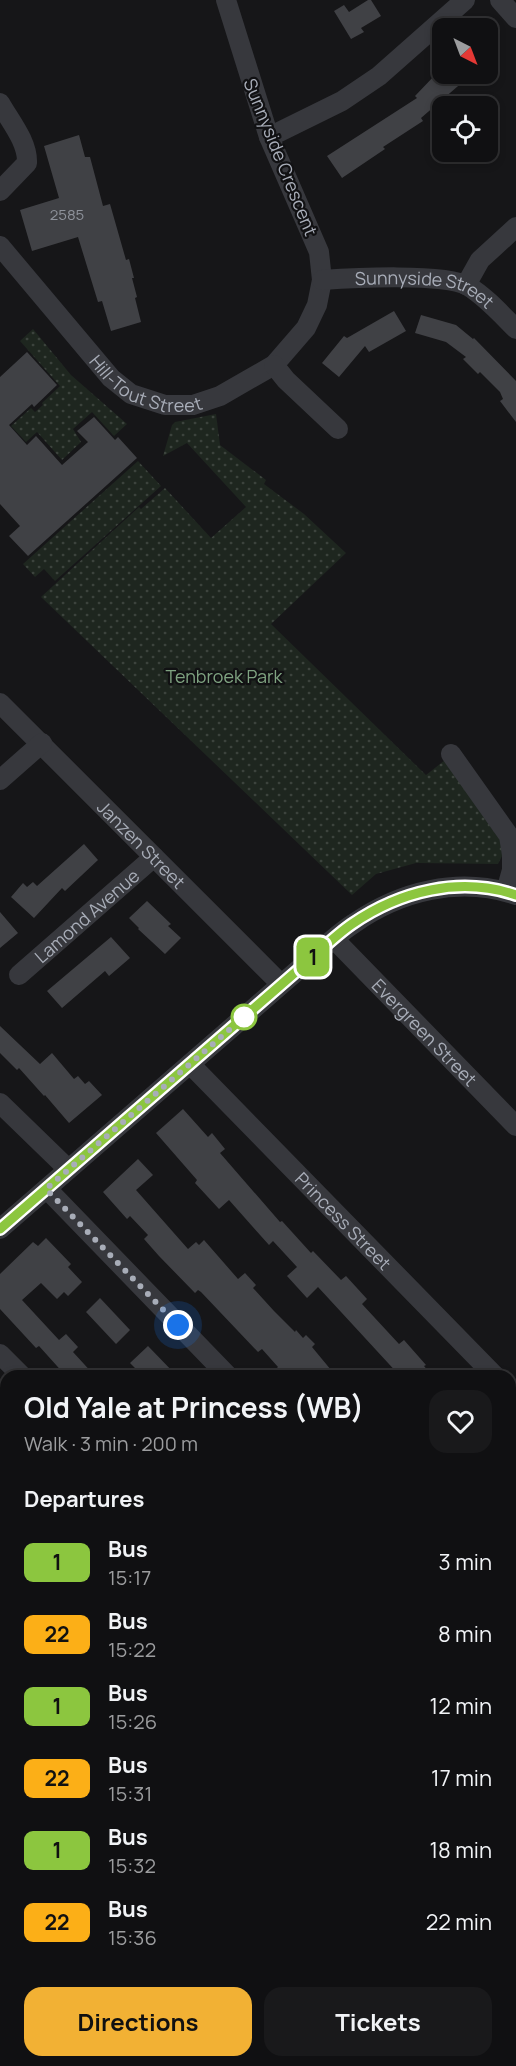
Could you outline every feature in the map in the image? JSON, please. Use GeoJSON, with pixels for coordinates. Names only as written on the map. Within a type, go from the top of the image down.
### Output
{"type":"FeatureCollection","features":[{"type":"Feature","properties":{"kind":"street","name":"Sunnyside Crescent"},"geometry":{"type":"LineString","coordinates":[[226,0],[269,137],[319,252],[322,280]]}},
{"type":"Feature","properties":{"kind":"street"},"geometry":{"type":"LineString","coordinates":[[269,137],[342,101],[379,76],[465,0]]}},
{"type":"Feature","properties":{"kind":"street"},"geometry":{"type":"LineString","coordinates":[[500,0],[516,18]]}},
{"type":"Feature","properties":{"kind":"street"},"geometry":{"type":"LineString","coordinates":[[0,103],[27,154],[27,162],[0,190]]}},
{"type":"Feature","properties":{"kind":"street"},"geometry":{"type":"LineString","coordinates":[[466,285],[480,260],[516,227]]}},
{"type":"Feature","properties":{"kind":"street","name":"Hill-Tout Street"},"geometry":{"type":"LineString","coordinates":[[0,246],[111,378],[131,394],[165,405],[193,405],[220,396],[274,365],[306,328],[317,305],[322,280]]}},
{"type":"Feature","properties":{"kind":"street","name":"Sunnyside Street"},"geometry":{"type":"LineString","coordinates":[[322,280],[423,278],[466,285],[483,297],[516,329]]}},
{"type":"Feature","properties":{"kind":"street"},"geometry":{"type":"LineString","coordinates":[[274,365],[286,380],[338,429]]}},
{"type":"Feature","properties":{"kind":"street","name":"Janzen Street"},"geometry":{"type":"LineString","coordinates":[[0,703],[281,984]]}},
{"type":"Feature","properties":{"kind":"street"},"geometry":{"type":"LineString","coordinates":[[0,780],[42,744]]}},
{"type":"Feature","properties":{"kind":"street"},"geometry":{"type":"LineString","coordinates":[[0,1229],[350,925],[382,906],[423,891],[463,886],[511,893],[512,855],[509,836],[451,754]]}},
{"type":"Feature","properties":{"kind":"street","name":"Lamond Avenue"},"geometry":{"type":"LineString","coordinates":[[19,975],[154,856]]}},
{"type":"Feature","properties":{"kind":"street","name":"Evergreen Street"},"geometry":{"type":"LineString","coordinates":[[334,939],[516,1126]]}},
{"type":"Feature","properties":{"kind":"street","name":"Princess Street"},"geometry":{"type":"LineString","coordinates":[[190,1065],[489,1370]]}},
{"type":"Feature","properties":{"kind":"street"},"geometry":{"type":"LineString","coordinates":[[0,1103],[68,1169]]}},
{"type":"Feature","properties":{"kind":"street"},"geometry":{"type":"LineString","coordinates":[[46,1189],[222,1370]]}},
{"type":"Feature","properties":{"kind":"street"},"geometry":{"type":"LineString","coordinates":[[0,1354],[16,1370]]}},
{"type":"Feature","properties":{"kind":"green space"},"geometry":{"type":"Polygon","coordinates":[[[33,329],[71,375],[127,424],[114,436],[92,412],[73,429],[81,442],[62,460],[37,432],[26,442],[11,426],[31,408],[35,412],[60,386],[20,341],[33,329]]]}},
{"type":"Feature","properties":{"kind":"green space","name":"Tenbroek Park"},"geometry":{"type":"Polygon","coordinates":[[[216,414],[220,445],[266,480],[264,484],[304,514],[346,553],[271,624],[426,775],[445,760],[502,843],[503,854],[498,864],[416,863],[376,874],[352,895],[41,597],[139,507],[141,509],[165,488],[211,538],[246,507],[187,443],[163,456],[172,425],[175,422],[216,414]]]}},
{"type":"Feature","properties":{"kind":"green space"},"geometry":{"type":"Polygon","coordinates":[[[138,461],[161,486],[55,581],[44,569],[35,577],[23,564],[138,461]]]}},
{"type":"Feature","properties":{"kind":"building"},"geometry":{"type":"Polygon","coordinates":[[[371,0],[381,16],[361,28],[364,32],[351,39],[334,11],[344,5],[349,12],[371,0]]]}},
{"type":"Feature","properties":{"kind":"building"},"geometry":{"type":"Polygon","coordinates":[[[432,78],[432,84],[460,84],[446,96],[432,96],[432,109],[421,118],[423,121],[342,178],[327,156],[417,98],[415,96],[432,78]]]}},
{"type":"Feature","properties":{"kind":"building"},"geometry":{"type":"Polygon","coordinates":[[[79,135],[85,157],[90,157],[103,206],[110,204],[126,260],[129,259],[134,278],[132,278],[137,297],[135,298],[141,322],[111,331],[102,301],[98,302],[78,237],[32,251],[20,210],[59,198],[44,146],[79,135]]]}},
{"type":"Feature","properties":{"kind":"building"},"geometry":{"type":"Polygon","coordinates":[[[394,311],[406,331],[369,352],[365,346],[339,377],[322,363],[344,336],[347,338],[394,311]]]}},
{"type":"Feature","properties":{"kind":"building"},"geometry":{"type":"Polygon","coordinates":[[[421,315],[456,325],[474,338],[516,381],[516,422],[500,401],[503,399],[500,392],[463,359],[466,357],[446,342],[415,333],[421,315]]]}},
{"type":"Feature","properties":{"kind":"building"},"geometry":{"type":"Polygon","coordinates":[[[27,352],[57,385],[34,407],[32,404],[9,425],[27,445],[36,436],[62,465],[88,442],[77,431],[94,417],[115,440],[118,437],[137,458],[28,556],[9,536],[20,526],[0,504],[0,377],[27,352]]]}},
{"type":"Feature","properties":{"kind":"building"},"geometry":{"type":"Polygon","coordinates":[[[84,844],[98,860],[65,891],[62,888],[34,918],[11,897],[23,883],[27,887],[33,882],[37,886],[84,844]]]}},
{"type":"Feature","properties":{"kind":"building"},"geometry":{"type":"Polygon","coordinates":[[[147,901],[171,924],[168,926],[181,938],[165,954],[129,918],[147,901]]]}},
{"type":"Feature","properties":{"kind":"building"},"geometry":{"type":"Polygon","coordinates":[[[0,912],[18,933],[0,948],[0,912]]]}},
{"type":"Feature","properties":{"kind":"building"},"geometry":{"type":"Polygon","coordinates":[[[111,937],[130,958],[109,976],[105,971],[62,1008],[47,991],[111,937]]]}},
{"type":"Feature","properties":{"kind":"building"},"geometry":{"type":"Polygon","coordinates":[[[0,1026],[40,1064],[52,1053],[74,1079],[78,1076],[85,1084],[89,1081],[102,1095],[69,1123],[19,1068],[17,1070],[0,1053],[0,1026]]]}},
{"type":"Feature","properties":{"kind":"building"},"geometry":{"type":"Polygon","coordinates":[[[183,1109],[208,1137],[212,1133],[225,1149],[220,1153],[280,1222],[282,1221],[311,1253],[313,1251],[341,1280],[346,1276],[367,1299],[362,1304],[399,1344],[404,1340],[426,1365],[424,1366],[427,1370],[394,1370],[318,1287],[307,1298],[287,1276],[297,1267],[273,1241],[269,1245],[229,1200],[219,1209],[195,1183],[197,1180],[156,1133],[183,1109]]]}},
{"type":"Feature","properties":{"kind":"building"},"geometry":{"type":"Polygon","coordinates":[[[138,1159],[153,1175],[136,1190],[188,1249],[196,1242],[199,1245],[204,1240],[238,1279],[245,1273],[256,1285],[253,1288],[274,1311],[295,1332],[296,1330],[303,1338],[306,1335],[315,1344],[312,1347],[331,1370],[277,1370],[278,1367],[262,1349],[258,1352],[201,1292],[198,1290],[195,1293],[144,1239],[148,1235],[130,1216],[127,1219],[103,1192],[138,1159]]]}},
{"type":"Feature","properties":{"kind":"building"},"geometry":{"type":"Polygon","coordinates":[[[46,1238],[71,1264],[68,1267],[82,1282],[68,1296],[64,1292],[57,1299],[41,1283],[22,1300],[59,1340],[66,1334],[78,1347],[73,1352],[90,1370],[61,1370],[39,1346],[36,1348],[0,1309],[0,1274],[33,1242],[38,1246],[46,1238]]]}},
{"type":"Feature","properties":{"kind":"building"},"geometry":{"type":"Polygon","coordinates":[[[100,1298],[130,1330],[116,1344],[86,1312],[100,1298]]]}},
{"type":"Feature","properties":{"kind":"building"},"geometry":{"type":"Polygon","coordinates":[[[148,1346],[171,1370],[137,1370],[130,1363],[148,1346]]]}},
{"type":"Feature","properties":{"kind":"bus line","name":"1"},"geometry":{"type":"LineString","coordinates":[[0,1229],[350,925],[382,906],[423,891],[463,886],[506,891],[516,895]]}},
{"type":"Feature","properties":{"kind":"route"},"geometry":{"type":"LineString","coordinates":[[178,1325],[46,1189],[244,1017]]}}]}
